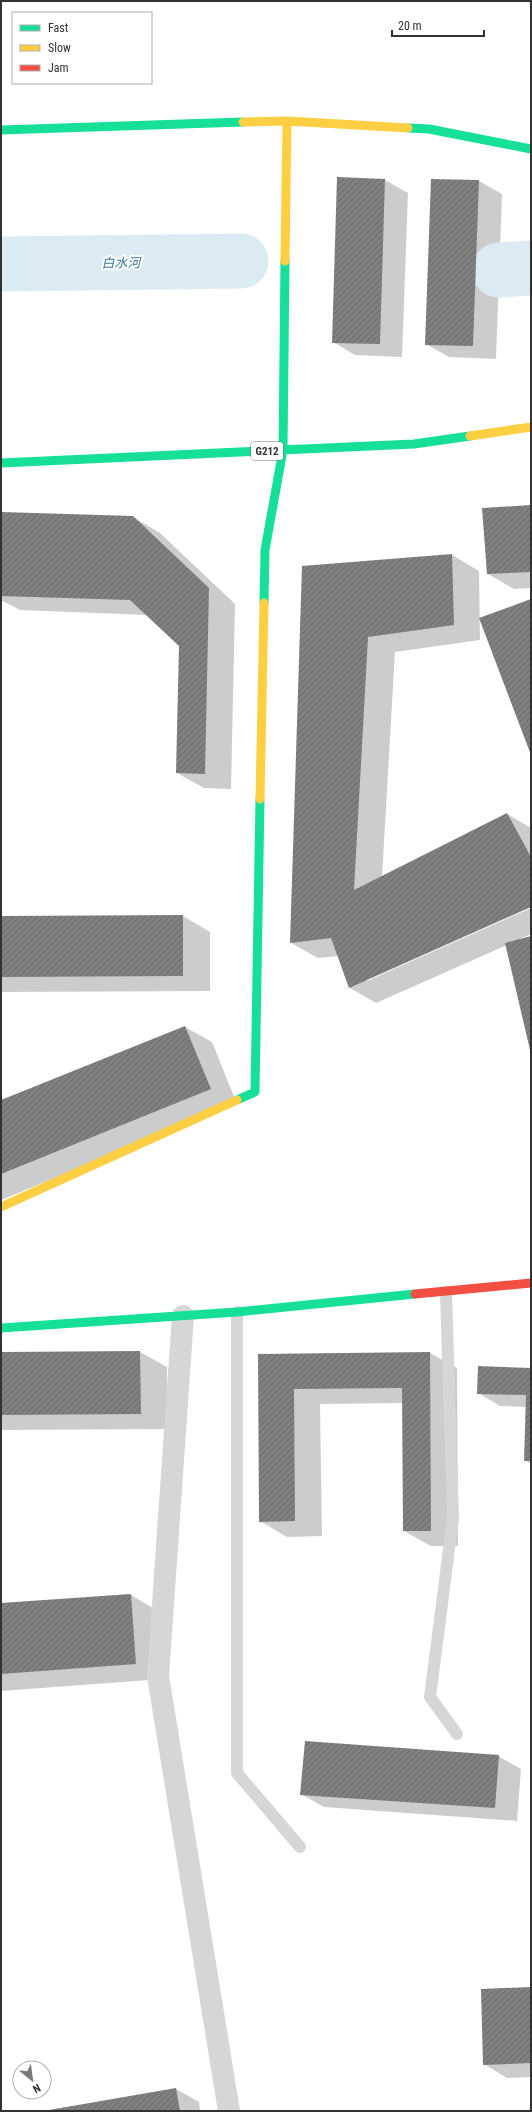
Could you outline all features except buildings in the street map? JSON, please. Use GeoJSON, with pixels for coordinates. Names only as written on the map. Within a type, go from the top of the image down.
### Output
{"type":"FeatureCollection","features":[{"type":"Feature","properties":{"kind":"main road"},"geometry":{"type":"LineString","coordinates":[[1,1207],[254,1092],[265,550],[283,450],[287,121]]}},
{"type":"Feature","properties":{"kind":"main road"},"geometry":{"type":"LineString","coordinates":[[1,130],[287,121],[429,129],[531,149]]}},
{"type":"Feature","properties":{"kind":"main road","name":"G212"},"geometry":{"type":"LineString","coordinates":[[1,463],[414,444],[531,427]]}},
{"type":"Feature","properties":{"kind":"main road"},"geometry":{"type":"LineString","coordinates":[[1,1328],[237,1312],[531,1283]]}},
{"type":"Feature","properties":{"kind":"street"},"geometry":{"type":"LineString","coordinates":[[183,1316],[158,1676],[229,2111]]}},
{"type":"Feature","properties":{"kind":"lane"},"geometry":{"type":"LineString","coordinates":[[446,1292],[453,1518],[430,1697],[457,1734]]}},
{"type":"Feature","properties":{"kind":"lane"},"geometry":{"type":"LineString","coordinates":[[237,1312],[237,1773],[300,1847]]}},
{"type":"Feature","properties":{"kind":"waterway","name":"白水河"},"geometry":{"type":"LineString","coordinates":[[1,264],[241,261]]}},
{"type":"Feature","properties":{"kind":"waterway","name":"白水河"},"geometry":{"type":"LineString","coordinates":[[499,270],[531,268]]}},
{"type":"Feature","properties":{"kind":"traffic: fast"},"geometry":{"type":"LineString","coordinates":[[1,130],[243,122]]}},
{"type":"Feature","properties":{"kind":"traffic: fast"},"geometry":{"type":"LineString","coordinates":[[408,128],[429,129],[531,149]]}},
{"type":"Feature","properties":{"kind":"traffic: fast"},"geometry":{"type":"LineString","coordinates":[[264,603],[265,550],[283,450],[285,261]]}},
{"type":"Feature","properties":{"kind":"traffic: fast"},"geometry":{"type":"LineString","coordinates":[[1,463],[414,444],[470,436]]}},
{"type":"Feature","properties":{"kind":"traffic: fast"},"geometry":{"type":"LineString","coordinates":[[237,1100],[255,1092],[260,799]]}},
{"type":"Feature","properties":{"kind":"traffic: fast"},"geometry":{"type":"LineString","coordinates":[[1,1328],[237,1312],[415,1294]]}},
{"type":"Feature","properties":{"kind":"traffic: slow"},"geometry":{"type":"LineString","coordinates":[[243,122],[287,121],[408,128]]}},
{"type":"Feature","properties":{"kind":"traffic: slow"},"geometry":{"type":"LineString","coordinates":[[285,261],[287,121]]}},
{"type":"Feature","properties":{"kind":"traffic: slow"},"geometry":{"type":"LineString","coordinates":[[470,436],[531,427]]}},
{"type":"Feature","properties":{"kind":"traffic: slow"},"geometry":{"type":"LineString","coordinates":[[260,799],[264,603]]}},
{"type":"Feature","properties":{"kind":"traffic: slow"},"geometry":{"type":"LineString","coordinates":[[1,1207],[237,1100]]}},
{"type":"Feature","properties":{"kind":"traffic: jam"},"geometry":{"type":"LineString","coordinates":[[415,1294],[531,1283]]}}]}
